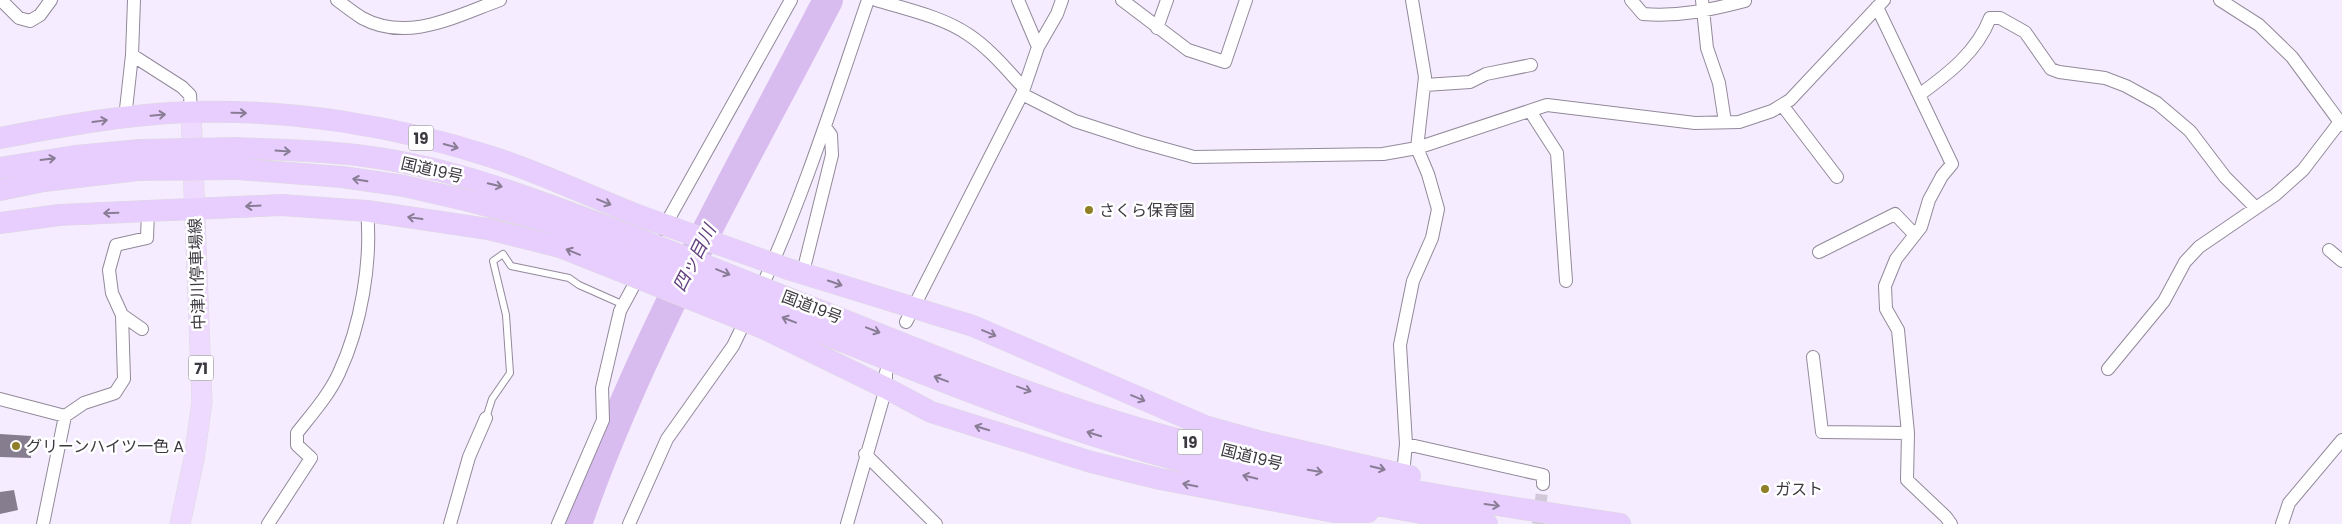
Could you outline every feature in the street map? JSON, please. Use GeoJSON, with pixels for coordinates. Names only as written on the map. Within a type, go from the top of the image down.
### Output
{"type":"FeatureCollection","features":[{"type":"Feature","properties":{"kind":"highway","name":"19"},"geometry":{"type":"LineString","coordinates":[[0,138],[55,127],[191,112],[264,114],[324,120],[381,129],[493,157],[634,225],[796,270],[909,315],[973,326],[1204,426],[1262,442],[1440,482],[1465,501]]}},
{"type":"Feature","properties":{"kind":"highway","name":"国道19号"},"geometry":{"type":"LineString","coordinates":[[0,190],[139,160],[235,148],[364,156],[435,170],[634,225],[778,294],[1081,410],[1161,434],[1279,465],[1465,501],[1620,524]]}},
{"type":"Feature","properties":{"kind":"highway","name":"国道19号"},"geometry":{"type":"LineString","coordinates":[[0,168],[75,156],[342,177],[422,190],[553,223],[621,263]]}},
{"type":"Feature","properties":{"kind":"highway","name":"19"},"geometry":{"type":"LineString","coordinates":[[0,223],[58,215],[281,205],[367,211],[488,229],[621,263],[765,320],[886,380],[931,412],[1091,462],[1160,479],[1334,512],[1411,518]]}},
{"type":"Feature","properties":{"kind":"highway","name":"国道19号"},"geometry":{"type":"LineString","coordinates":[[765,320],[1042,419],[1182,462],[1411,518],[1487,524]]}},
{"type":"Feature","properties":{"kind":"main road","name":"中津川停車場線"},"geometry":{"type":"LineString","coordinates":[[180,524],[194,459],[202,402],[191,112]]}},
{"type":"Feature","properties":{"kind":"street"},"geometry":{"type":"LineString","coordinates":[[1,0],[19,18],[30,21],[40,15],[51,0]]}},
{"type":"Feature","properties":{"kind":"street"},"geometry":{"type":"LineString","coordinates":[[125,118],[132,55],[134,0]]}},
{"type":"Feature","properties":{"kind":"street"},"geometry":{"type":"LineString","coordinates":[[337,0],[362,18],[398,29],[414,29],[438,23],[500,0]]}},
{"type":"Feature","properties":{"kind":"street"},"geometry":{"type":"LineString","coordinates":[[558,524],[603,420],[602,388],[620,311],[684,191],[791,0]]}},
{"type":"Feature","properties":{"kind":"street"},"geometry":{"type":"LineString","coordinates":[[629,524],[667,440],[733,346],[781,244],[825,127],[868,0]]}},
{"type":"Feature","properties":{"kind":"street"},"geometry":{"type":"LineString","coordinates":[[876,0],[936,19],[968,34],[990,52],[1023,91],[1075,121],[1194,157],[1360,156],[1383,154],[1417,148],[1547,105],[1696,123],[1740,122],[1772,111],[1790,100],[1880,3],[1919,95],[1952,164],[1942,176],[1929,200],[1922,227],[1896,259],[1885,286],[1886,309],[1898,330],[1908,433],[1907,480],[1951,524]]}},
{"type":"Feature","properties":{"kind":"street"},"geometry":{"type":"LineString","coordinates":[[1018,0],[1038,47]]}},
{"type":"Feature","properties":{"kind":"street"},"geometry":{"type":"LineString","coordinates":[[909,315],[1023,91],[1038,47],[1057,14],[1062,0]]}},
{"type":"Feature","properties":{"kind":"street"},"geometry":{"type":"LineString","coordinates":[[1122,0],[1188,50],[1225,62],[1246,0]]}},
{"type":"Feature","properties":{"kind":"street"},"geometry":{"type":"LineString","coordinates":[[1157,28],[1167,0]]}},
{"type":"Feature","properties":{"kind":"street"},"geometry":{"type":"LineString","coordinates":[[1404,474],[1406,444],[1400,344],[1413,280],[1432,238],[1438,209],[1428,174],[1417,148],[1425,85],[1412,0]]}},
{"type":"Feature","properties":{"kind":"street"},"geometry":{"type":"LineString","coordinates":[[1631,0],[1643,14],[1666,16],[1702,6],[1745,1]]}},
{"type":"Feature","properties":{"kind":"street"},"geometry":{"type":"LineString","coordinates":[[2108,369],[2164,301],[2185,262],[2199,247],[2275,195],[2303,170],[2341,124],[2292,57],[2259,25],[2220,0]]}},
{"type":"Feature","properties":{"kind":"street"},"geometry":{"type":"LineString","coordinates":[[1702,6],[1707,48],[1719,83],[1725,122]]}},
{"type":"Feature","properties":{"kind":"street"},"geometry":{"type":"LineString","coordinates":[[1919,95],[1946,76],[1971,51],[1985,31],[1990,18],[2000,18],[2025,32],[2051,68],[2059,72],[2105,78],[2126,86],[2156,103],[2190,131],[2224,177],[2256,208]]}},
{"type":"Feature","properties":{"kind":"street"},"geometry":{"type":"LineString","coordinates":[[132,55],[182,86],[190,95],[191,112]]}},
{"type":"Feature","properties":{"kind":"street"},"geometry":{"type":"LineString","coordinates":[[1425,85],[1470,82],[1486,74],[1531,65]]}},
{"type":"Feature","properties":{"kind":"street"},"geometry":{"type":"LineString","coordinates":[[1782,105],[1837,177]]}},
{"type":"Feature","properties":{"kind":"street"},"geometry":{"type":"LineString","coordinates":[[1530,111],[1557,152],[1566,281]]}},
{"type":"Feature","properties":{"kind":"street"},"geometry":{"type":"LineString","coordinates":[[796,270],[832,155],[831,135],[825,127]]}},
{"type":"Feature","properties":{"kind":"street"},"geometry":{"type":"LineString","coordinates":[[43,524],[65,416],[84,402],[115,393],[124,379],[122,316],[112,294],[109,270],[116,245],[147,238],[148,211]]}},
{"type":"Feature","properties":{"kind":"street"},"geometry":{"type":"LineString","coordinates":[[268,524],[311,458],[297,444],[297,433],[339,374],[349,348],[362,298],[370,239],[367,211]]}},
{"type":"Feature","properties":{"kind":"street"},"geometry":{"type":"LineString","coordinates":[[1819,252],[1895,214],[1915,235]]}},
{"type":"Feature","properties":{"kind":"street"},"geometry":{"type":"LineString","coordinates":[[2329,250],[2342,261]]}},
{"type":"Feature","properties":{"kind":"street"},"geometry":{"type":"LineString","coordinates":[[122,316],[142,329]]}},
{"type":"Feature","properties":{"kind":"street"},"geometry":{"type":"LineString","coordinates":[[1813,357],[1822,432],[1908,433]]}},
{"type":"Feature","properties":{"kind":"street"},"geometry":{"type":"LineString","coordinates":[[847,524],[886,380]]}},
{"type":"Feature","properties":{"kind":"street"},"geometry":{"type":"LineString","coordinates":[[0,399],[65,416]]}},
{"type":"Feature","properties":{"kind":"street"},"geometry":{"type":"LineString","coordinates":[[450,524],[469,457],[486,418]]}},
{"type":"Feature","properties":{"kind":"street"},"geometry":{"type":"LineString","coordinates":[[2282,524],[2289,502],[2342,440]]}},
{"type":"Feature","properties":{"kind":"street"},"geometry":{"type":"LineString","coordinates":[[1406,444],[1543,475],[1543,484]]}},
{"type":"Feature","properties":{"kind":"street"},"geometry":{"type":"LineString","coordinates":[[866,454],[933,523]]}},
{"type":"Feature","properties":{"kind":"lane"},"geometry":{"type":"LineString","coordinates":[[486,418],[492,400],[510,373],[506,315],[494,261],[498,257],[503,254],[511,266],[569,278],[579,285],[624,305]]}},
{"type":"Feature","properties":{"kind":"building","name":"グリーンハイツ一色 A"},"geometry":{"type":"Polygon","coordinates":[[[0,434],[31,436],[31,458],[0,457],[0,434]]]}},
{"type":"Feature","properties":{"kind":"building"},"geometry":{"type":"Polygon","coordinates":[[[14,490],[18,510],[0,514],[0,492],[14,490]]]}},
{"type":"Feature","properties":{"kind":"waterway","name":"四ッ目川"},"geometry":{"type":"LineString","coordinates":[[577,524],[603,456],[661,323],[726,193],[828,0]]}},
{"type":"Feature","properties":{"kind":"tunnel"},"geometry":{"type":"LineString","coordinates":[[1538,524],[1543,484]]}},
{"type":"Feature","properties":{"kind":"place","name":"さくら保育園"},"geometry":{"type":"Point","coordinates":[1089,210]}},
{"type":"Feature","properties":{"kind":"place","name":"グリーンハイツ一色 A"},"geometry":{"type":"Point","coordinates":[16,446]}},
{"type":"Feature","properties":{"kind":"place","name":"ガスト"},"geometry":{"type":"Point","coordinates":[1765,489]}}]}
